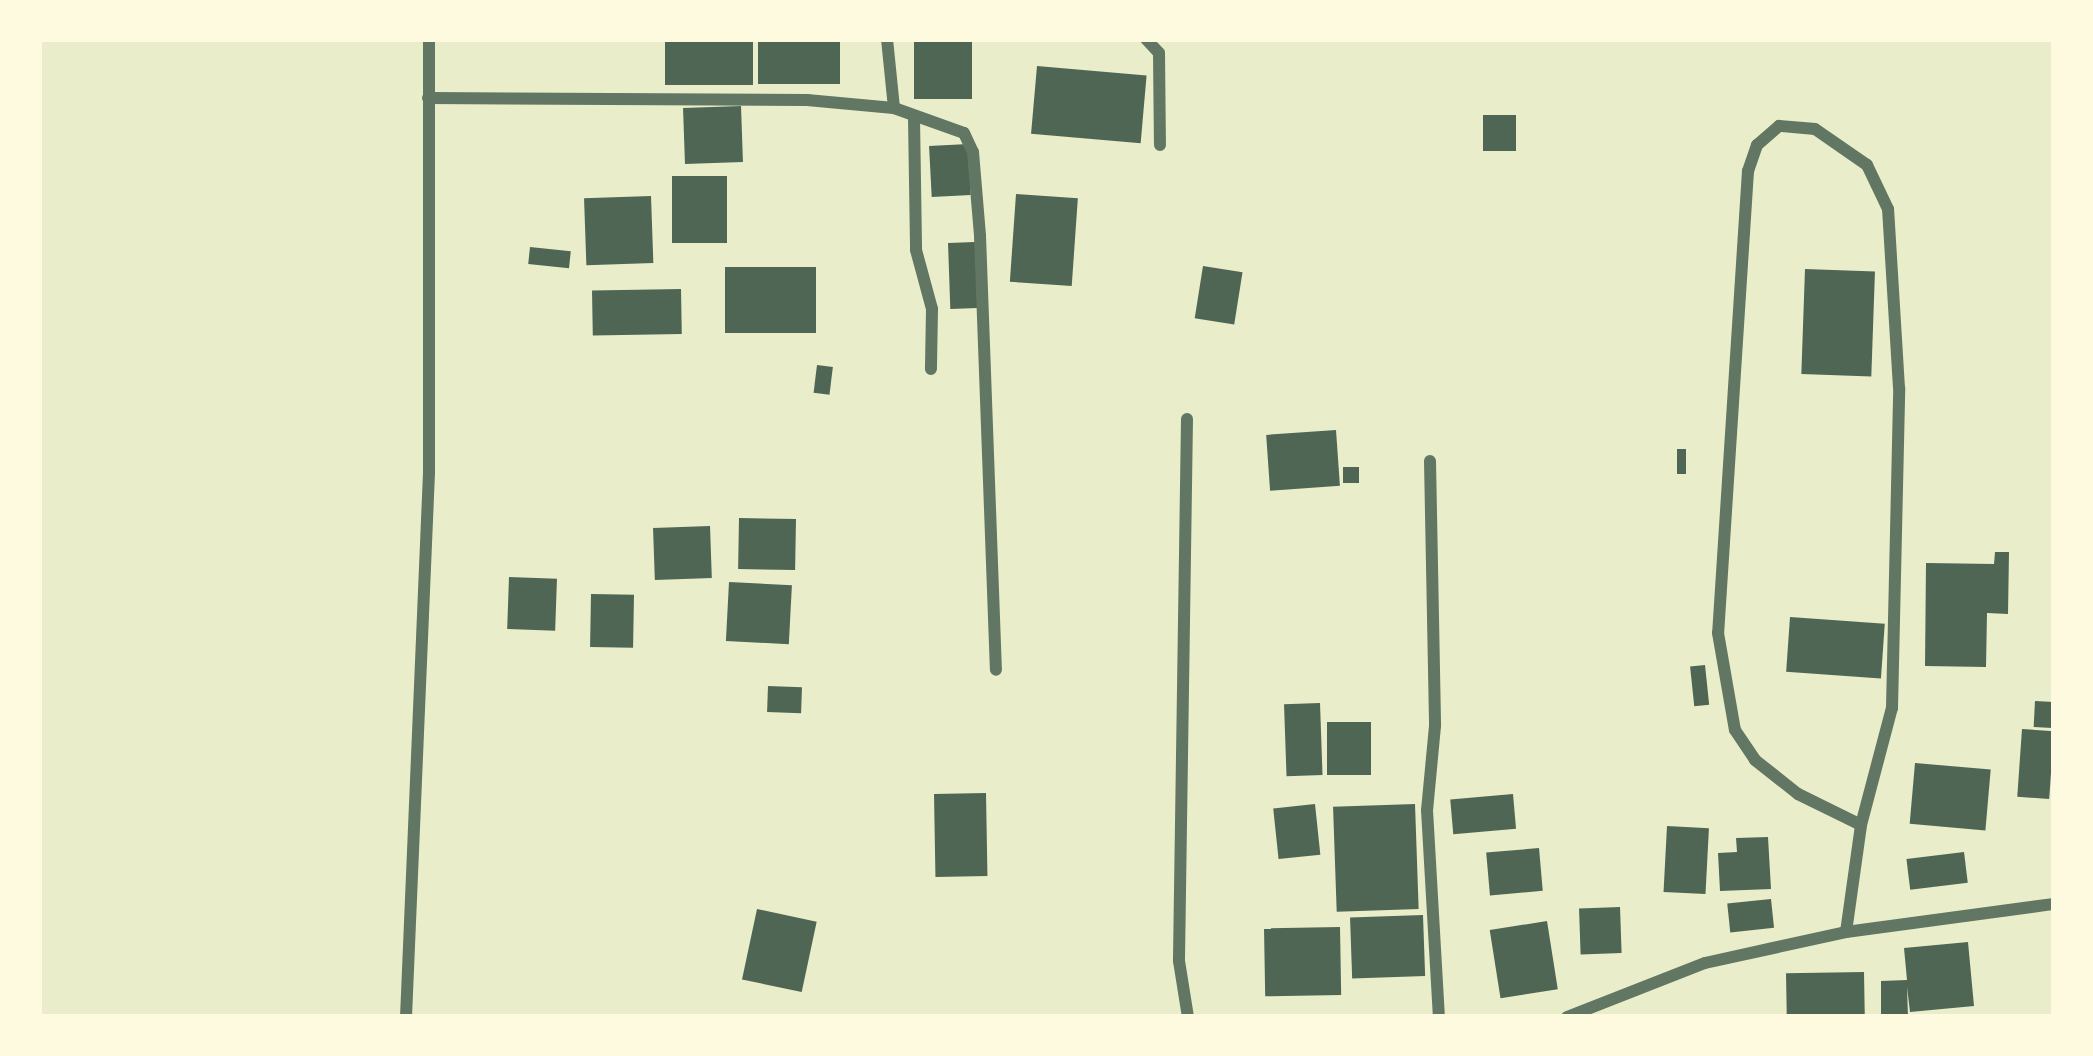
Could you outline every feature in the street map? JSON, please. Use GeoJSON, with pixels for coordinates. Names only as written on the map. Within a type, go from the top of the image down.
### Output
{"type":"FeatureCollection","features":[{"type":"Feature","properties":{"kind":"street"},"geometry":{"type":"LineString","coordinates":[[406,1017],[429,472],[429,39]]}},
{"type":"Feature","properties":{"kind":"street"},"geometry":{"type":"LineString","coordinates":[[887,39],[894,108]]}},
{"type":"Feature","properties":{"kind":"street"},"geometry":{"type":"LineString","coordinates":[[1146,39],[1159,53],[1160,145]]}},
{"type":"Feature","properties":{"kind":"street"},"geometry":{"type":"LineString","coordinates":[[428,98],[807,100],[894,108],[964,133],[973,152],[996,670]]}},
{"type":"Feature","properties":{"kind":"street"},"geometry":{"type":"LineString","coordinates":[[914,118],[916,250],[932,309],[931,369]]}},
{"type":"Feature","properties":{"kind":"street"},"geometry":{"type":"LineString","coordinates":[[1846,932],[1861,825],[1892,707],[1899,388],[1888,209],[1867,164],[1815,129],[1779,126],[1757,146],[1748,171],[1718,633],[1735,730],[1755,760],[1798,794],[1861,825]]}},
{"type":"Feature","properties":{"kind":"street"},"geometry":{"type":"LineString","coordinates":[[1187,418],[1179,961],[1187,1017]]}},
{"type":"Feature","properties":{"kind":"street"},"geometry":{"type":"LineString","coordinates":[[1430,461],[1435,726],[1427,809],[1439,1017]]}},
{"type":"Feature","properties":{"kind":"street"},"geometry":{"type":"LineString","coordinates":[[1567,1017],[1705,963],[1846,932],[2054,904]]}},
{"type":"Feature","properties":{"kind":"building"},"geometry":{"type":"Polygon","coordinates":[[[665,39],[753,39],[753,85],[665,85],[665,39]]]}},
{"type":"Feature","properties":{"kind":"building"},"geometry":{"type":"Polygon","coordinates":[[[758,39],[840,39],[840,84],[758,84],[758,39]]]}},
{"type":"Feature","properties":{"kind":"building"},"geometry":{"type":"Polygon","coordinates":[[[914,39],[972,39],[972,99],[914,99],[914,39]]]}},
{"type":"Feature","properties":{"kind":"building"},"geometry":{"type":"Polygon","coordinates":[[[1037,66],[1147,76],[1141,143],[1031,134],[1037,66]]]}},
{"type":"Feature","properties":{"kind":"building"},"geometry":{"type":"Polygon","coordinates":[[[741,106],[743,162],[685,164],[683,108],[741,106]]]}},
{"type":"Feature","properties":{"kind":"building"},"geometry":{"type":"Polygon","coordinates":[[[1483,115],[1516,115],[1516,151],[1483,151],[1483,115]]]}},
{"type":"Feature","properties":{"kind":"building"},"geometry":{"type":"Polygon","coordinates":[[[968,144],[971,195],[932,197],[929,146],[968,144]]]}},
{"type":"Feature","properties":{"kind":"building"},"geometry":{"type":"Polygon","coordinates":[[[672,176],[727,176],[727,243],[672,243],[672,176]]]}},
{"type":"Feature","properties":{"kind":"building"},"geometry":{"type":"Polygon","coordinates":[[[1016,194],[1078,198],[1072,286],[1010,282],[1016,194]]]}},
{"type":"Feature","properties":{"kind":"building"},"geometry":{"type":"Polygon","coordinates":[[[651,196],[653,263],[586,265],[584,198],[651,196]]]}},
{"type":"Feature","properties":{"kind":"building"},"geometry":{"type":"Polygon","coordinates":[[[975,242],[977,308],[950,309],[948,243],[975,242]]]}},
{"type":"Feature","properties":{"kind":"building"},"geometry":{"type":"Polygon","coordinates":[[[530,247],[571,251],[569,268],[528,264],[530,247]]]}},
{"type":"Feature","properties":{"kind":"building"},"geometry":{"type":"Polygon","coordinates":[[[1203,266],[1243,272],[1234,325],[1195,318],[1203,266]]]}},
{"type":"Feature","properties":{"kind":"building"},"geometry":{"type":"Polygon","coordinates":[[[725,267],[816,267],[816,333],[725,333],[725,267]]]}},
{"type":"Feature","properties":{"kind":"building"},"geometry":{"type":"Polygon","coordinates":[[[1805,269],[1875,271],[1871,376],[1801,374],[1805,269]]]}},
{"type":"Feature","properties":{"kind":"building"},"geometry":{"type":"Polygon","coordinates":[[[681,289],[682,334],[593,336],[592,291],[681,289]]]}},
{"type":"Feature","properties":{"kind":"building"},"geometry":{"type":"Polygon","coordinates":[[[817,365],[833,367],[829,395],[814,393],[817,365]]]}},
{"type":"Feature","properties":{"kind":"building"},"geometry":{"type":"Polygon","coordinates":[[[1336,430],[1340,486],[1270,491],[1266,435],[1336,430]]]}},
{"type":"Feature","properties":{"kind":"building"},"geometry":{"type":"Polygon","coordinates":[[[1677,449],[1686,449],[1686,474],[1677,474],[1677,449]]]}},
{"type":"Feature","properties":{"kind":"building"},"geometry":{"type":"Polygon","coordinates":[[[1343,467],[1359,467],[1359,483],[1343,483],[1343,467]]]}},
{"type":"Feature","properties":{"kind":"building"},"geometry":{"type":"Polygon","coordinates":[[[739,518],[796,519],[795,570],[738,569],[739,518]]]}},
{"type":"Feature","properties":{"kind":"building"},"geometry":{"type":"Polygon","coordinates":[[[710,526],[712,578],[655,580],[653,528],[710,526]]]}},
{"type":"Feature","properties":{"kind":"building"},"geometry":{"type":"Polygon","coordinates":[[[1995,552],[2009,552],[2008,614],[1987,613],[1986,667],[1925,666],[1926,563],[1994,564],[1995,552]]]}},
{"type":"Feature","properties":{"kind":"building"},"geometry":{"type":"Polygon","coordinates":[[[509,577],[557,579],[555,631],[507,629],[509,577]]]}},
{"type":"Feature","properties":{"kind":"building"},"geometry":{"type":"Polygon","coordinates":[[[729,582],[792,585],[789,644],[726,641],[729,582]]]}},
{"type":"Feature","properties":{"kind":"building"},"geometry":{"type":"Polygon","coordinates":[[[591,594],[634,595],[633,648],[590,647],[591,594]]]}},
{"type":"Feature","properties":{"kind":"building"},"geometry":{"type":"Polygon","coordinates":[[[1790,617],[1885,624],[1881,678],[1786,672],[1790,617]]]}},
{"type":"Feature","properties":{"kind":"building"},"geometry":{"type":"Polygon","coordinates":[[[1705,665],[1709,705],[1694,706],[1690,667],[1705,665]]]}},
{"type":"Feature","properties":{"kind":"building"},"geometry":{"type":"Polygon","coordinates":[[[768,686],[802,687],[801,713],[767,712],[768,686]]]}},
{"type":"Feature","properties":{"kind":"building"},"geometry":{"type":"Polygon","coordinates":[[[2035,701],[2054,702],[2053,728],[2034,727],[2035,701]]]}},
{"type":"Feature","properties":{"kind":"building"},"geometry":{"type":"Polygon","coordinates":[[[1320,703],[1323,775],[1287,776],[1284,704],[1320,703]]]}},
{"type":"Feature","properties":{"kind":"building"},"geometry":{"type":"Polygon","coordinates":[[[1327,722],[1371,722],[1371,775],[1327,775],[1327,722]]]}},
{"type":"Feature","properties":{"kind":"building"},"geometry":{"type":"Polygon","coordinates":[[[2022,729],[2054,731],[2049,799],[2017,797],[2022,729]]]}},
{"type":"Feature","properties":{"kind":"building"},"geometry":{"type":"Polygon","coordinates":[[[1915,763],[1991,770],[1985,830],[1910,824],[1915,763]]]}},
{"type":"Feature","properties":{"kind":"building"},"geometry":{"type":"Polygon","coordinates":[[[986,793],[987,876],[935,877],[934,794],[986,793]]]}},
{"type":"Feature","properties":{"kind":"building"},"geometry":{"type":"Polygon","coordinates":[[[1513,794],[1516,829],[1453,834],[1450,799],[1513,794]]]}},
{"type":"Feature","properties":{"kind":"building"},"geometry":{"type":"Polygon","coordinates":[[[1315,804],[1320,855],[1279,859],[1273,808],[1315,804]]]}},
{"type":"Feature","properties":{"kind":"building"},"geometry":{"type":"Polygon","coordinates":[[[1415,804],[1419,909],[1337,912],[1333,807],[1415,804]]]}},
{"type":"Feature","properties":{"kind":"building"},"geometry":{"type":"Polygon","coordinates":[[[1667,826],[1709,828],[1705,894],[1664,892],[1667,826]]]}},
{"type":"Feature","properties":{"kind":"building"},"geometry":{"type":"Polygon","coordinates":[[[1768,837],[1771,889],[1720,891],[1718,853],[1737,852],[1736,838],[1768,837]]]}},
{"type":"Feature","properties":{"kind":"building"},"geometry":{"type":"Polygon","coordinates":[[[1539,848],[1543,891],[1490,895],[1486,853],[1539,848]]]}},
{"type":"Feature","properties":{"kind":"building"},"geometry":{"type":"Polygon","coordinates":[[[1964,852],[1968,883],[1910,890],[1906,859],[1964,852]]]}},
{"type":"Feature","properties":{"kind":"building"},"geometry":{"type":"Polygon","coordinates":[[[1771,899],[1774,928],[1730,932],[1727,904],[1771,899]]]}},
{"type":"Feature","properties":{"kind":"building"},"geometry":{"type":"Polygon","coordinates":[[[1620,907],[1622,953],[1581,954],[1579,908],[1620,907]]]}},
{"type":"Feature","properties":{"kind":"building"},"geometry":{"type":"Polygon","coordinates":[[[757,909],[817,922],[802,992],[742,979],[757,909]]]}},
{"type":"Feature","properties":{"kind":"building"},"geometry":{"type":"Polygon","coordinates":[[[1423,915],[1425,976],[1352,979],[1350,918],[1423,915]]]}},
{"type":"Feature","properties":{"kind":"building"},"geometry":{"type":"Polygon","coordinates":[[[1547,921],[1558,989],[1501,998],[1490,930],[1547,921]]]}},
{"type":"Feature","properties":{"kind":"building"},"geometry":{"type":"Polygon","coordinates":[[[1340,927],[1341,995],[1265,996],[1264,928],[1340,927]]]}},
{"type":"Feature","properties":{"kind":"building"},"geometry":{"type":"Polygon","coordinates":[[[1968,942],[1974,1006],[1910,1012],[1907,987],[1908,1017],[1881,1017],[1881,981],[1907,980],[1904,948],[1968,942]]]}},
{"type":"Feature","properties":{"kind":"building"},"geometry":{"type":"Polygon","coordinates":[[[1864,972],[1865,1017],[1787,1017],[1786,973],[1864,972]]]}}]}
